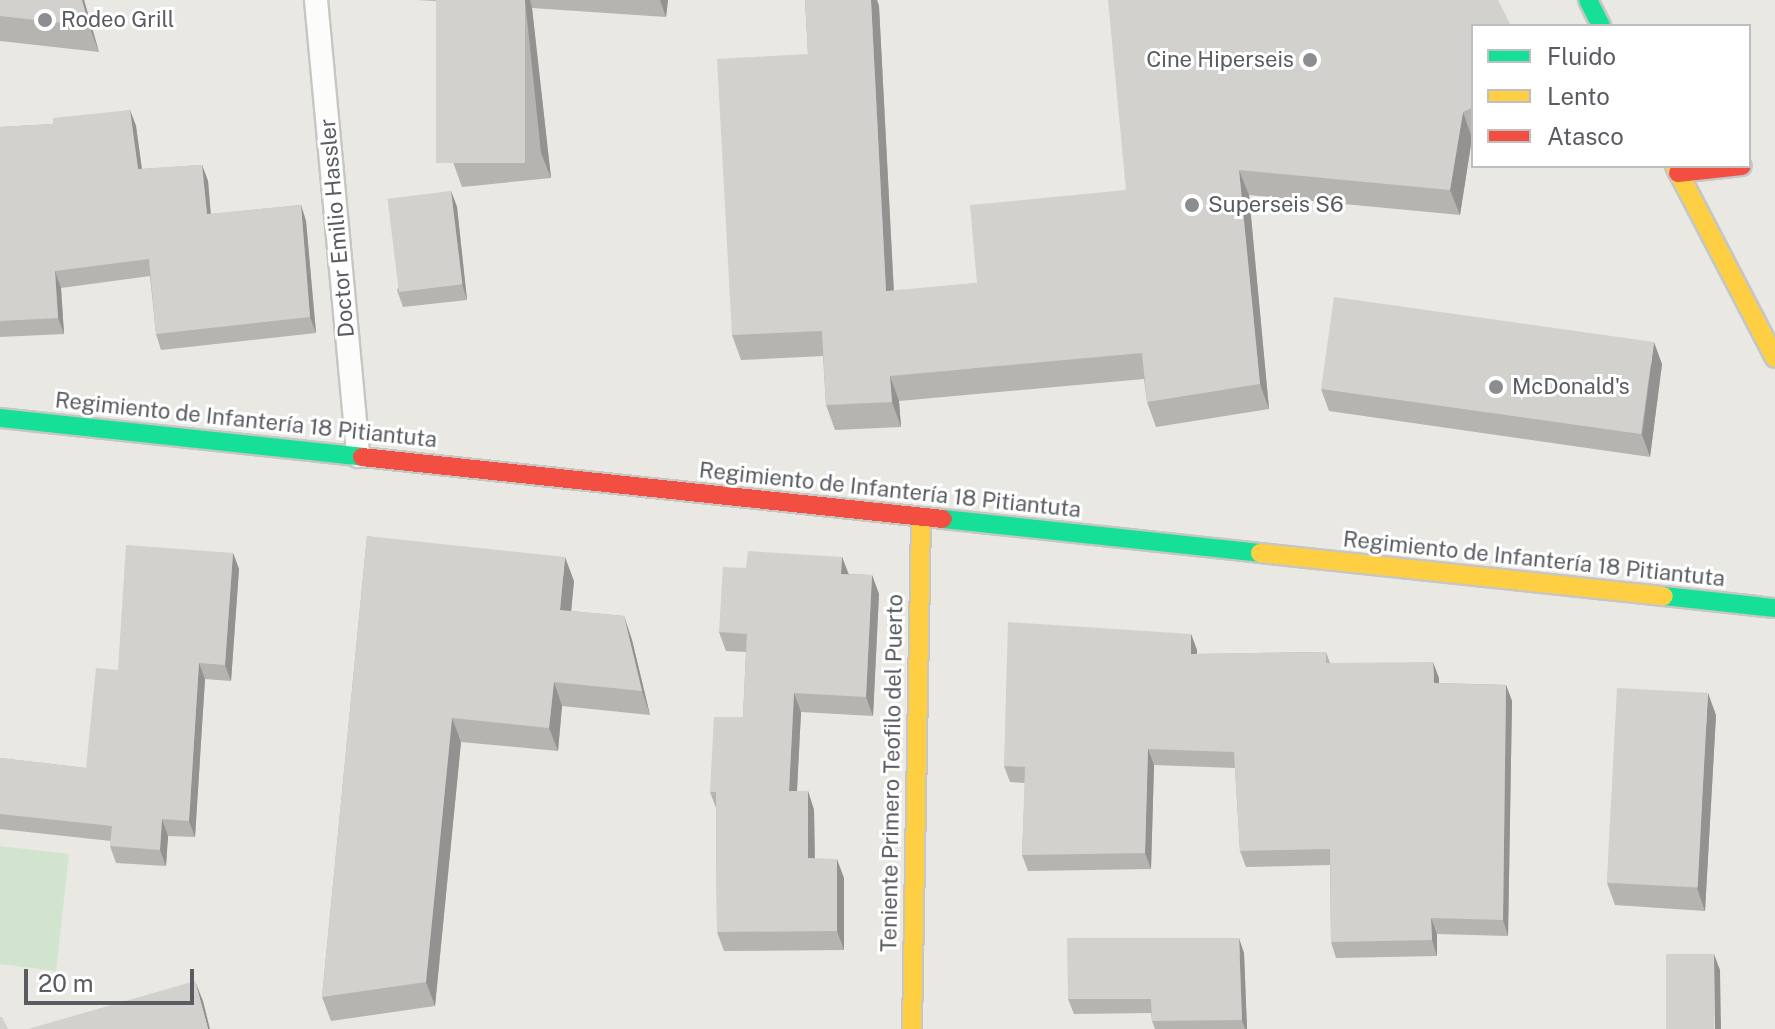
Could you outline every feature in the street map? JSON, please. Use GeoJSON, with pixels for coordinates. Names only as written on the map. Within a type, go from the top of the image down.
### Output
{"type":"FeatureCollection","features":[{"type":"Feature","properties":{"kind":"main road"},"geometry":{"type":"LineString","coordinates":[[1588,0],[1600,24]]}},
{"type":"Feature","properties":{"kind":"main road"},"geometry":{"type":"LineString","coordinates":[[1699,168],[1677,169],[1775,358]]}},
{"type":"Feature","properties":{"kind":"main road","name":"Regimiento de Infantería 18 Pitiantuta"},"geometry":{"type":"LineString","coordinates":[[0,418],[1775,608]]}},
{"type":"Feature","properties":{"kind":"main road","name":"Teniente Primero Teofilo del Puerto"},"geometry":{"type":"LineString","coordinates":[[912,1029],[921,518]]}},
{"type":"Feature","properties":{"kind":"lane","name":"Doctor Emilio Hassler"},"geometry":{"type":"LineString","coordinates":[[316,0],[358,456]]}},
{"type":"Feature","properties":{"kind":"green space"},"geometry":{"type":"Polygon","coordinates":[[[0,846],[69,854],[56,971],[0,964],[0,846]]]}},
{"type":"Feature","properties":{"kind":"building"},"geometry":{"type":"Polygon","coordinates":[[[0,0],[82,0],[89,26],[0,16],[0,0]]]}},
{"type":"Feature","properties":{"kind":"building"},"geometry":{"type":"Polygon","coordinates":[[[436,0],[525,0],[525,163],[436,163],[436,0]]]}},
{"type":"Feature","properties":{"kind":"building"},"geometry":{"type":"Polygon","coordinates":[[[805,0],[871,0],[886,291],[977,283],[970,205],[1126,190],[1108,0],[1498,0],[1510,24],[1471,24],[1471,108],[1463,112],[1450,190],[1239,170],[1260,384],[1147,402],[1142,353],[890,376],[892,402],[826,405],[822,331],[732,335],[717,59],[808,54],[805,0]]]}},
{"type":"Feature","properties":{"kind":"building"},"geometry":{"type":"Polygon","coordinates":[[[130,110],[138,169],[202,165],[207,214],[301,205],[310,317],[156,334],[149,259],[55,271],[58,318],[0,321],[0,127],[53,124],[53,118],[130,110]]]}},
{"type":"Feature","properties":{"kind":"building"},"geometry":{"type":"Polygon","coordinates":[[[451,191],[462,284],[399,292],[387,199],[451,191]]]}},
{"type":"Feature","properties":{"kind":"building","name":"McDonald's"},"geometry":{"type":"Polygon","coordinates":[[[1334,297],[1654,342],[1641,434],[1321,389],[1334,297]]]}},
{"type":"Feature","properties":{"kind":"building"},"geometry":{"type":"Polygon","coordinates":[[[367,536],[565,557],[560,610],[624,616],[642,691],[554,682],[549,728],[452,718],[426,982],[322,997],[367,536]]]}},
{"type":"Feature","properties":{"kind":"building"},"geometry":{"type":"Polygon","coordinates":[[[126,545],[233,553],[225,665],[199,663],[189,821],[162,819],[160,850],[110,846],[112,826],[0,814],[0,758],[86,768],[96,668],[118,670],[126,545]]]}},
{"type":"Feature","properties":{"kind":"building"},"geometry":{"type":"Polygon","coordinates":[[[748,551],[842,557],[841,574],[872,575],[866,697],[794,693],[789,791],[808,791],[808,858],[837,859],[837,931],[717,932],[716,792],[710,792],[714,717],[743,717],[747,634],[719,632],[723,567],[746,568],[748,551]]]}},
{"type":"Feature","properties":{"kind":"building"},"geometry":{"type":"Polygon","coordinates":[[[1008,622],[1191,634],[1191,654],[1326,652],[1326,663],[1433,662],[1434,683],[1506,685],[1503,920],[1431,918],[1432,940],[1331,942],[1330,849],[1240,851],[1234,752],[1148,749],[1145,853],[1022,855],[1025,767],[1004,766],[1008,622]]]}},
{"type":"Feature","properties":{"kind":"building"},"geometry":{"type":"Polygon","coordinates":[[[1617,688],[1708,693],[1698,887],[1607,883],[1617,688]]]}},
{"type":"Feature","properties":{"kind":"building"},"geometry":{"type":"Polygon","coordinates":[[[1067,938],[1239,938],[1242,1020],[1152,1021],[1151,999],[1068,999],[1067,938]]]}},
{"type":"Feature","properties":{"kind":"building"},"geometry":{"type":"Polygon","coordinates":[[[1666,954],[1714,954],[1714,1029],[1666,1029],[1666,954]]]}},
{"type":"Feature","properties":{"kind":"building"},"geometry":{"type":"Polygon","coordinates":[[[195,981],[208,1029],[28,1029],[195,981]]]}},
{"type":"Feature","properties":{"kind":"building"},"geometry":{"type":"Polygon","coordinates":[[[2,1017],[8,1029],[0,1029],[2,1017]]]}},
{"type":"Feature","properties":{"kind":"traffic: fast"},"geometry":{"type":"LineString","coordinates":[[1588,0],[1600,24]]}},
{"type":"Feature","properties":{"kind":"traffic: fast"},"geometry":{"type":"LineString","coordinates":[[0,418],[362,457]]}},
{"type":"Feature","properties":{"kind":"traffic: fast"},"geometry":{"type":"LineString","coordinates":[[943,519],[1260,553]]}},
{"type":"Feature","properties":{"kind":"traffic: fast"},"geometry":{"type":"LineString","coordinates":[[1664,596],[1775,608]]}},
{"type":"Feature","properties":{"kind":"traffic: slow"},"geometry":{"type":"LineString","coordinates":[[1676,168],[1775,358]]}},
{"type":"Feature","properties":{"kind":"traffic: slow"},"geometry":{"type":"LineString","coordinates":[[912,1029],[921,518]]}},
{"type":"Feature","properties":{"kind":"traffic: slow"},"geometry":{"type":"LineString","coordinates":[[1260,553],[1664,596]]}},
{"type":"Feature","properties":{"kind":"traffic: jam"},"geometry":{"type":"LineString","coordinates":[[1678,173],[1724,168]]}},
{"type":"Feature","properties":{"kind":"traffic: jam"},"geometry":{"type":"LineString","coordinates":[[362,457],[943,519]]}},
{"type":"Feature","properties":{"kind":"place","name":"Rodeo Grill"},"geometry":{"type":"Point","coordinates":[45,20]}},
{"type":"Feature","properties":{"kind":"place","name":"Cine Hiperseis"},"geometry":{"type":"Point","coordinates":[1310,60]}},
{"type":"Feature","properties":{"kind":"place","name":"Superseis S6"},"geometry":{"type":"Point","coordinates":[1192,205]}},
{"type":"Feature","properties":{"kind":"place","name":"McDonald's"},"geometry":{"type":"Point","coordinates":[1496,387]}}]}
